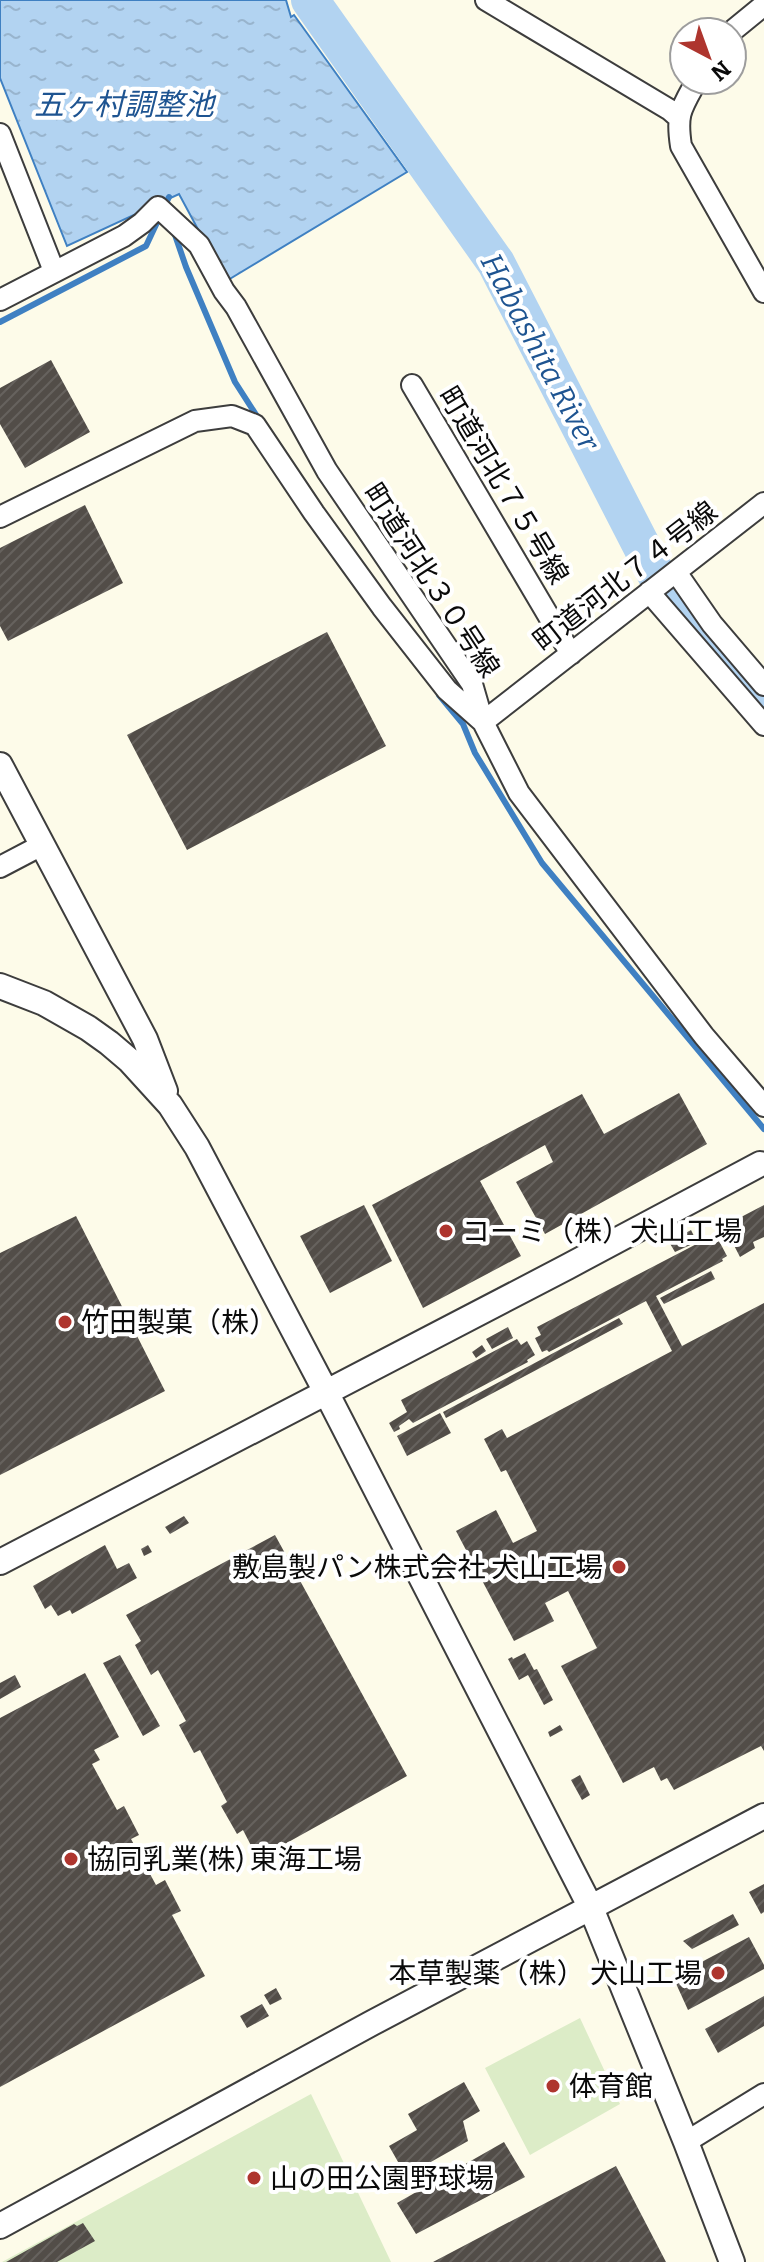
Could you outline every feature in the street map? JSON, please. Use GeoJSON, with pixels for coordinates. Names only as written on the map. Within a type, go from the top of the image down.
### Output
{"type":"FeatureCollection","features":[{"type":"Feature","properties":{"kind":"street"},"geometry":{"type":"LineString","coordinates":[[486,0],[670,110],[686,101]]}},
{"type":"Feature","properties":{"kind":"street"},"geometry":{"type":"LineString","coordinates":[[748,18],[764,5]]}},
{"type":"Feature","properties":{"kind":"street"},"geometry":{"type":"LineString","coordinates":[[686,101],[681,146],[764,292]]}},
{"type":"Feature","properties":{"kind":"street"},"geometry":{"type":"LineString","coordinates":[[0,134],[54,271],[0,300]]}},
{"type":"Feature","properties":{"kind":"street","name":"町道河北３０号線"},"geometry":{"type":"LineString","coordinates":[[54,271],[124,236],[158,207],[199,245],[327,471],[472,684],[483,722],[519,793],[704,1036],[764,1106]]}},
{"type":"Feature","properties":{"kind":"street","name":"町道河北７５号線"},"geometry":{"type":"LineString","coordinates":[[412,385],[571,654]]}},
{"type":"Feature","properties":{"kind":"street"},"geometry":{"type":"LineString","coordinates":[[0,517],[195,421],[232,416],[255,425],[382,607],[447,690],[483,722]]}},
{"type":"Feature","properties":{"kind":"street","name":"町道河北７４号線"},"geometry":{"type":"LineString","coordinates":[[483,722],[764,503]]}},
{"type":"Feature","properties":{"kind":"street"},"geometry":{"type":"LineString","coordinates":[[674,573],[764,685]]}},
{"type":"Feature","properties":{"kind":"street"},"geometry":{"type":"LineString","coordinates":[[652,590],[764,725]]}},
{"type":"Feature","properties":{"kind":"street"},"geometry":{"type":"LineString","coordinates":[[0,765],[145,1039],[170,1105]]}},
{"type":"Feature","properties":{"kind":"street"},"geometry":{"type":"LineString","coordinates":[[0,867],[42,845]]}},
{"type":"Feature","properties":{"kind":"street"},"geometry":{"type":"LineString","coordinates":[[0,986],[44,1003],[88,1028],[129,1060],[170,1105],[197,1147],[591,1908],[732,2262]]}},
{"type":"Feature","properties":{"kind":"street"},"geometry":{"type":"LineString","coordinates":[[0,1562],[760,1164]]}},
{"type":"Feature","properties":{"kind":"street"},"geometry":{"type":"LineString","coordinates":[[0,2226],[372,2023],[764,1816]]}},
{"type":"Feature","properties":{"kind":"street"},"geometry":{"type":"LineString","coordinates":[[686,2142],[764,2094]]}},
{"type":"Feature","properties":{"kind":"green space","name":"体育館"},"geometry":{"type":"Polygon","coordinates":[[[580,2018],[620,2104],[530,2155],[485,2068],[580,2018]]]}},
{"type":"Feature","properties":{"kind":"green space","name":"山の田公園野球場"},"geometry":{"type":"Polygon","coordinates":[[[311,2094],[391,2262],[2,2262],[311,2094]]]}},
{"type":"Feature","properties":{"kind":"water","name":"五ヶ村調整池"},"geometry":{"type":"Polygon","coordinates":[[[0,0],[286,0],[291,17],[294,15],[407,172],[228,280],[179,194],[67,246],[0,78],[0,0]]]}},
{"type":"Feature","properties":{"kind":"building"},"geometry":{"type":"Polygon","coordinates":[[[51,360],[90,432],[25,468],[0,424],[0,388],[51,360]]]}},
{"type":"Feature","properties":{"kind":"building"},"geometry":{"type":"Polygon","coordinates":[[[85,505],[123,583],[8,641],[0,626],[0,548],[85,505]]]}},
{"type":"Feature","properties":{"kind":"building"},"geometry":{"type":"Polygon","coordinates":[[[327,632],[386,746],[187,850],[127,735],[327,632]]]}},
{"type":"Feature","properties":{"kind":"building"},"geometry":{"type":"Polygon","coordinates":[[[679,1093],[707,1144],[545,1234],[516,1182],[553,1162],[545,1145],[480,1181],[521,1256],[423,1308],[372,1205],[582,1094],[604,1134],[679,1093]]]}},
{"type":"Feature","properties":{"kind":"building"},"geometry":{"type":"Polygon","coordinates":[[[364,1205],[392,1261],[330,1293],[300,1236],[364,1205]]]}},
{"type":"Feature","properties":{"kind":"building"},"geometry":{"type":"Polygon","coordinates":[[[764,1205],[764,1237],[753,1242],[755,1248],[740,1257],[724,1226],[764,1205]]]}},
{"type":"Feature","properties":{"kind":"building","name":"竹田製菓（株）"},"geometry":{"type":"Polygon","coordinates":[[[76,1216],[165,1391],[0,1475],[0,1253],[76,1216]]]}},
{"type":"Feature","properties":{"kind":"building"},"geometry":{"type":"Polygon","coordinates":[[[691,1230],[697,1242],[675,1252],[669,1242],[691,1230]]]}},
{"type":"Feature","properties":{"kind":"building","name":"敷島製パン株式会社 犬山工場"},"geometry":{"type":"Polygon","coordinates":[[[710,1237],[714,1244],[719,1241],[727,1256],[723,1261],[656,1296],[682,1346],[764,1303],[764,1751],[761,1746],[674,1790],[667,1778],[661,1781],[654,1767],[623,1783],[561,1666],[597,1648],[568,1591],[545,1603],[554,1621],[514,1641],[456,1531],[496,1510],[513,1543],[537,1531],[506,1470],[501,1472],[484,1439],[502,1429],[507,1438],[672,1351],[646,1301],[549,1352],[542,1352],[535,1338],[541,1335],[537,1327],[710,1237]]]}},
{"type":"Feature","properties":{"kind":"building"},"geometry":{"type":"Polygon","coordinates":[[[711,1271],[715,1279],[664,1304],[660,1298],[711,1271]]]}},
{"type":"Feature","properties":{"kind":"building"},"geometry":{"type":"Polygon","coordinates":[[[619,1318],[623,1324],[446,1418],[443,1412],[619,1318]]]}},
{"type":"Feature","properties":{"kind":"building"},"geometry":{"type":"Polygon","coordinates":[[[508,1327],[513,1338],[492,1349],[486,1339],[508,1327]]]}},
{"type":"Feature","properties":{"kind":"building"},"geometry":{"type":"Polygon","coordinates":[[[517,1339],[521,1345],[527,1341],[535,1355],[528,1362],[413,1423],[409,1419],[394,1432],[389,1423],[407,1412],[401,1400],[517,1339]]]}},
{"type":"Feature","properties":{"kind":"building"},"geometry":{"type":"Polygon","coordinates":[[[482,1345],[486,1351],[476,1358],[472,1352],[482,1345]]]}},
{"type":"Feature","properties":{"kind":"building"},"geometry":{"type":"Polygon","coordinates":[[[440,1413],[451,1433],[407,1456],[397,1436],[440,1413]]]}},
{"type":"Feature","properties":{"kind":"building"},"geometry":{"type":"Polygon","coordinates":[[[184,1516],[189,1523],[170,1534],[165,1527],[184,1516]]]}},
{"type":"Feature","properties":{"kind":"building"},"geometry":{"type":"Polygon","coordinates":[[[275,1535],[407,1776],[258,1859],[243,1830],[237,1834],[221,1806],[227,1802],[200,1750],[194,1753],[179,1725],[186,1721],[158,1670],[151,1675],[135,1645],[141,1641],[126,1615],[275,1535]]]}},
{"type":"Feature","properties":{"kind":"building"},"geometry":{"type":"Polygon","coordinates":[[[105,1545],[117,1569],[129,1563],[137,1578],[72,1614],[70,1610],[58,1616],[51,1605],[45,1609],[33,1586],[105,1545]]]}},
{"type":"Feature","properties":{"kind":"building"},"geometry":{"type":"Polygon","coordinates":[[[148,1545],[152,1552],[144,1556],[141,1549],[148,1545]]]}},
{"type":"Feature","properties":{"kind":"building"},"geometry":{"type":"Polygon","coordinates":[[[525,1653],[553,1700],[544,1705],[528,1675],[519,1680],[508,1659],[525,1653]]]}},
{"type":"Feature","properties":{"kind":"building"},"geometry":{"type":"Polygon","coordinates":[[[120,1655],[160,1726],[143,1736],[103,1663],[120,1655]]]}},
{"type":"Feature","properties":{"kind":"building","name":"協同乳業(株) 東海工場"},"geometry":{"type":"Polygon","coordinates":[[[85,1673],[119,1737],[94,1750],[100,1760],[92,1764],[117,1810],[124,1806],[139,1835],[131,1839],[156,1885],[165,1880],[181,1911],[172,1915],[205,1976],[0,2087],[0,1718],[85,1673]]]}},
{"type":"Feature","properties":{"kind":"building"},"geometry":{"type":"Polygon","coordinates":[[[15,1675],[21,1687],[0,1699],[0,1683],[15,1675]]]}},
{"type":"Feature","properties":{"kind":"building"},"geometry":{"type":"Polygon","coordinates":[[[560,1725],[563,1730],[550,1737],[548,1732],[560,1725]]]}},
{"type":"Feature","properties":{"kind":"building"},"geometry":{"type":"Polygon","coordinates":[[[580,1775],[590,1795],[582,1800],[571,1780],[580,1775]]]}},
{"type":"Feature","properties":{"kind":"building"},"geometry":{"type":"Polygon","coordinates":[[[764,1884],[764,1912],[761,1914],[749,1892],[764,1884]]]}},
{"type":"Feature","properties":{"kind":"building"},"geometry":{"type":"Polygon","coordinates":[[[733,1914],[739,1925],[692,1949],[683,1941],[733,1914]]]}},
{"type":"Feature","properties":{"kind":"building","name":"本草製薬（株） 犬山工場"},"geometry":{"type":"Polygon","coordinates":[[[749,1937],[764,1969],[688,2010],[673,1977],[749,1937]]]}},
{"type":"Feature","properties":{"kind":"building"},"geometry":{"type":"Polygon","coordinates":[[[276,1988],[282,1999],[270,2005],[264,1995],[276,1988]]]}},
{"type":"Feature","properties":{"kind":"building"},"geometry":{"type":"Polygon","coordinates":[[[764,1996],[764,2026],[718,2053],[705,2029],[764,1996]]]}},
{"type":"Feature","properties":{"kind":"building"},"geometry":{"type":"Polygon","coordinates":[[[262,2004],[269,2016],[247,2028],[240,2016],[262,2004]]]}},
{"type":"Feature","properties":{"kind":"building"},"geometry":{"type":"Polygon","coordinates":[[[464,2082],[480,2111],[463,2121],[468,2141],[406,2176],[389,2146],[417,2130],[408,2114],[464,2082]]]}},
{"type":"Feature","properties":{"kind":"building"},"geometry":{"type":"Polygon","coordinates":[[[504,2142],[525,2177],[416,2234],[397,2203],[504,2142]]]}},
{"type":"Feature","properties":{"kind":"building"},"geometry":{"type":"Polygon","coordinates":[[[616,2166],[666,2262],[433,2262],[616,2166]]]}},
{"type":"Feature","properties":{"kind":"building"},"geometry":{"type":"Polygon","coordinates":[[[83,2223],[95,2241],[57,2262],[6,2262],[74,2224],[83,2223]]]}},
{"type":"Feature","properties":{"kind":"waterway","name":"Habashita River"},"geometry":{"type":"LineString","coordinates":[[310,0],[496,263],[657,576],[764,705]]}},
{"type":"Feature","properties":{"kind":"waterway"},"geometry":{"type":"LineString","coordinates":[[0,322],[146,246],[169,197]]}},
{"type":"Feature","properties":{"kind":"waterway"},"geometry":{"type":"LineString","coordinates":[[174,232],[235,382],[260,421]]}},
{"type":"Feature","properties":{"kind":"waterway"},"geometry":{"type":"LineString","coordinates":[[439,695],[463,724],[475,753],[542,863],[764,1129]]}},
{"type":"Feature","properties":{"kind":"place","name":"コーミ（株）犬山工場"},"geometry":{"type":"Point","coordinates":[446,1231]}},
{"type":"Feature","properties":{"kind":"place","name":"竹田製菓（株）"},"geometry":{"type":"Point","coordinates":[65,1322]}},
{"type":"Feature","properties":{"kind":"place","name":"敷島製パン株式会社 犬山工場"},"geometry":{"type":"Point","coordinates":[619,1567]}},
{"type":"Feature","properties":{"kind":"place","name":"協同乳業(株) 東海工場"},"geometry":{"type":"Point","coordinates":[71,1859]}},
{"type":"Feature","properties":{"kind":"place","name":"本草製薬（株） 犬山工場"},"geometry":{"type":"Point","coordinates":[718,1973]}},
{"type":"Feature","properties":{"kind":"place","name":"体育館"},"geometry":{"type":"Point","coordinates":[553,2086]}},
{"type":"Feature","properties":{"kind":"place","name":"山の田公園野球場"},"geometry":{"type":"Point","coordinates":[254,2178]}}]}
